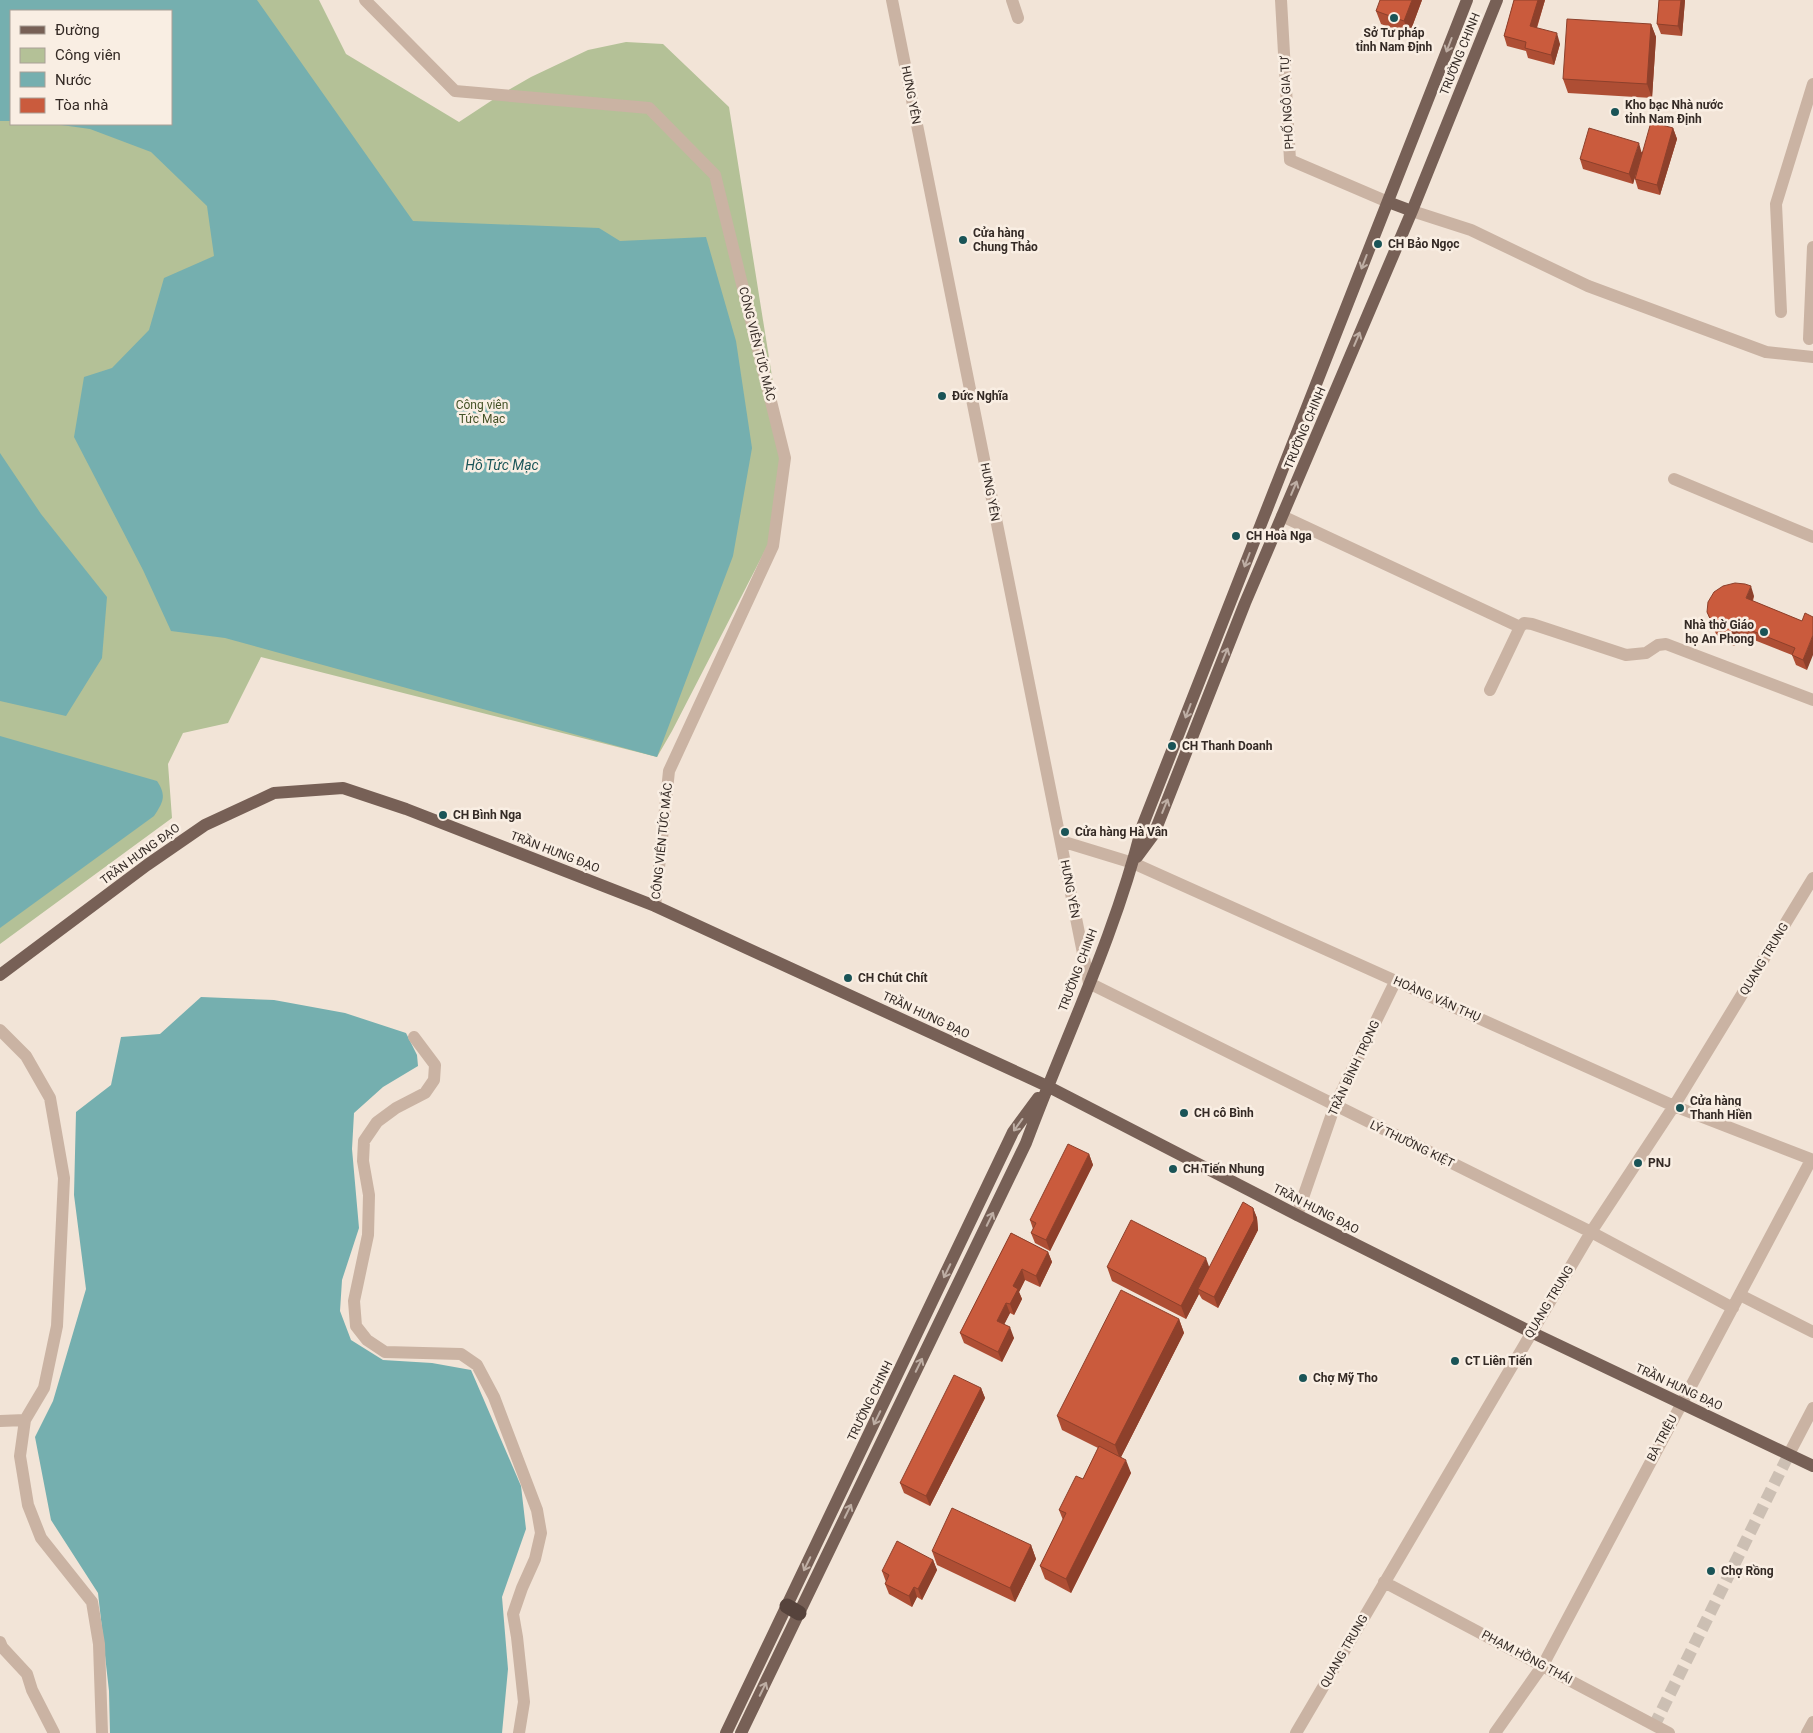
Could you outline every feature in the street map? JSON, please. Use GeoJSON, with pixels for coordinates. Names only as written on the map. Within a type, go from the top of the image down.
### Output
{"type":"FeatureCollection","features":[{"type":"Feature","properties":{"kind":"main road","name":"TRƯỜNG CHINH"},"geometry":{"type":"LineString","coordinates":[[741,1733],[793,1610],[1014,1132],[1047,1086],[1089,983],[1133,863],[1142,827],[1467,0]]}},
{"type":"Feature","properties":{"kind":"main road","name":"TRƯỜNG CHINH"},"geometry":{"type":"LineString","coordinates":[[1133,863],[1154,834],[1245,603],[1412,211],[1497,0]]}},
{"type":"Feature","properties":{"kind":"main road"},"geometry":{"type":"LineString","coordinates":[[1388,202],[1412,211]]}},
{"type":"Feature","properties":{"kind":"main road"},"geometry":{"type":"LineString","coordinates":[[1232,598],[1245,603]]}},
{"type":"Feature","properties":{"kind":"main road","name":"TRẦN HƯNG ĐẠO"},"geometry":{"type":"LineString","coordinates":[[0,975],[205,825],[274,793],[343,788],[406,809],[655,906],[1047,1086],[1531,1332],[1813,1466]]}},
{"type":"Feature","properties":{"kind":"main road","name":"TRƯỜNG CHINH"},"geometry":{"type":"LineString","coordinates":[[726,1733],[793,1610]]}},
{"type":"Feature","properties":{"kind":"street","name":"CÔNG VIÊN TỨC MẮC"},"geometry":{"type":"LineString","coordinates":[[365,0],[456,91],[649,108],[715,175],[785,458],[773,546],[669,772],[655,906]]}},
{"type":"Feature","properties":{"kind":"street","name":"HƯNG YÊN"},"geometry":{"type":"LineString","coordinates":[[892,0],[1089,983]]}},
{"type":"Feature","properties":{"kind":"street"},"geometry":{"type":"LineString","coordinates":[[1012,0],[1018,18]]}},
{"type":"Feature","properties":{"kind":"street","name":"PHỐ NGÔ GIA TỰ"},"geometry":{"type":"LineString","coordinates":[[1281,0],[1290,160],[1388,202]]}},
{"type":"Feature","properties":{"kind":"street"},"geometry":{"type":"LineString","coordinates":[[1781,312],[1776,204],[1808,117],[1813,84]]}},
{"type":"Feature","properties":{"kind":"street"},"geometry":{"type":"LineString","coordinates":[[1412,211],[1471,230],[1588,286],[1766,352],[1813,357]]}},
{"type":"Feature","properties":{"kind":"street"},"geometry":{"type":"LineString","coordinates":[[1809,339],[1813,247]]}},
{"type":"Feature","properties":{"kind":"street"},"geometry":{"type":"LineString","coordinates":[[1674,479],[1813,537]]}},
{"type":"Feature","properties":{"kind":"street"},"geometry":{"type":"LineString","coordinates":[[1282,516],[1520,627]]}},
{"type":"Feature","properties":{"kind":"street"},"geometry":{"type":"LineString","coordinates":[[1490,690],[1520,627],[1524,623],[1626,655],[1646,652],[1666,644],[1813,700]]}},
{"type":"Feature","properties":{"kind":"street","name":"HOÀNG VĂN THỤ"},"geometry":{"type":"LineString","coordinates":[[1061,841],[1133,863],[1674,1106],[1812,1160]]}},
{"type":"Feature","properties":{"kind":"street","name":"QUANG TRUNG"},"geometry":{"type":"LineString","coordinates":[[1296,1733],[1591,1232],[1674,1106],[1813,878]]}},
{"type":"Feature","properties":{"kind":"street","name":"TRẦN BÌNH TRỌNG"},"geometry":{"type":"LineString","coordinates":[[1297,1214],[1335,1105],[1396,980]]}},
{"type":"Feature","properties":{"kind":"street","name":"LÝ THƯỜNG KIỆT"},"geometry":{"type":"LineString","coordinates":[[1089,983],[1591,1232],[1733,1308]]}},
{"type":"Feature","properties":{"kind":"street"},"geometry":{"type":"LineString","coordinates":[[0,1030],[26,1056],[50,1098],[64,1178],[57,1326],[44,1388],[25,1420],[20,1456],[28,1505],[41,1538],[92,1602],[99,1644],[102,1733]]}},
{"type":"Feature","properties":{"kind":"street"},"geometry":{"type":"LineString","coordinates":[[414,1037],[435,1065],[434,1080],[425,1093],[396,1108],[377,1122],[364,1141],[363,1161],[369,1195],[368,1235],[354,1301],[356,1326],[367,1340],[385,1352],[461,1354],[477,1365],[494,1397],[538,1510],[541,1533],[535,1559],[513,1614],[524,1702],[519,1733]]}},
{"type":"Feature","properties":{"kind":"street","name":"BÀ TRIỆU"},"geometry":{"type":"LineString","coordinates":[[1495,1733],[1543,1665],[1680,1404],[1812,1160]]}},
{"type":"Feature","properties":{"kind":"street"},"geometry":{"type":"LineString","coordinates":[[1740,1295],[1813,1332]]}},
{"type":"Feature","properties":{"kind":"street"},"geometry":{"type":"LineString","coordinates":[[1790,1454],[1813,1408]]}},
{"type":"Feature","properties":{"kind":"street"},"geometry":{"type":"LineString","coordinates":[[0,1421],[25,1420]]}},
{"type":"Feature","properties":{"kind":"street","name":"PHẠM HỒNG THÁI"},"geometry":{"type":"LineString","coordinates":[[1384,1582],[1543,1665],[1652,1729],[1669,1733]]}},
{"type":"Feature","properties":{"kind":"street"},"geometry":{"type":"LineString","coordinates":[[0,1642],[26,1674],[54,1733]]}},
{"type":"Feature","properties":{"kind":"street"},"geometry":{"type":"LineString","coordinates":[[1807,1733],[1813,1722]]}},
{"type":"Feature","properties":{"kind":"green space","name":"Hồ Tức Mạc"},"geometry":{"type":"Polygon","coordinates":[[[0,0],[319,0],[346,54],[459,122],[531,77],[588,50],[626,42],[663,44],[729,107],[785,458],[774,533],[657,757],[261,657],[228,723],[183,733],[168,764],[172,818],[0,944],[0,0]]]}},
{"type":"Feature","properties":{"kind":"water","name":"Hồ Tức Mạc"},"geometry":{"type":"Polygon","coordinates":[[[0,0],[257,0],[413,221],[599,228],[620,241],[706,237],[736,341],[752,448],[733,556],[657,757],[225,638],[171,631],[143,570],[74,437],[84,377],[112,368],[149,330],[164,278],[214,256],[207,206],[151,152],[90,129],[61,125],[172,125],[172,10],[10,10],[10,121],[0,121],[0,0]]]}},
{"type":"Feature","properties":{"kind":"water"},"geometry":{"type":"Polygon","coordinates":[[[0,453],[41,514],[107,597],[102,658],[66,716],[0,701],[0,453]]]}},
{"type":"Feature","properties":{"kind":"water"},"geometry":{"type":"Polygon","coordinates":[[[0,736],[157,781],[162,791],[163,799],[154,816],[0,928],[0,736]]]}},
{"type":"Feature","properties":{"kind":"water"},"geometry":{"type":"Polygon","coordinates":[[[201,997],[274,1000],[345,1013],[406,1033],[417,1055],[418,1066],[383,1087],[354,1113],[352,1149],[359,1228],[342,1280],[340,1311],[351,1340],[383,1360],[432,1363],[471,1370],[521,1486],[526,1529],[502,1597],[508,1669],[502,1733],[110,1733],[109,1691],[98,1593],[51,1520],[35,1437],[53,1401],[86,1289],[74,1195],[76,1112],[111,1085],[121,1037],[160,1034],[201,997]]]}},
{"type":"Feature","properties":{"kind":"building"},"geometry":{"type":"Polygon","coordinates":[[[1380,0],[1412,0],[1404,21],[1376,11],[1380,0]]]}},
{"type":"Feature","properties":{"kind":"building"},"geometry":{"type":"Polygon","coordinates":[[[1514,0],[1538,0],[1530,26],[1557,33],[1551,55],[1525,48],[1526,42],[1504,36],[1514,0]]]}},
{"type":"Feature","properties":{"kind":"building"},"geometry":{"type":"Polygon","coordinates":[[[1659,0],[1681,0],[1678,26],[1657,24],[1659,0]]]}},
{"type":"Feature","properties":{"kind":"building"},"geometry":{"type":"Polygon","coordinates":[[[1567,19],[1651,24],[1647,84],[1563,79],[1567,19]]]}},
{"type":"Feature","properties":{"kind":"building"},"geometry":{"type":"Polygon","coordinates":[[[1651,122],[1673,128],[1657,185],[1635,179],[1651,122]]]}},
{"type":"Feature","properties":{"kind":"building"},"geometry":{"type":"Polygon","coordinates":[[[1589,128],[1639,143],[1629,174],[1580,159],[1589,128]]]}},
{"type":"Feature","properties":{"kind":"building","name":"Nhà thờ Giáo họ An Phong"},"geometry":{"type":"Polygon","coordinates":[[[1735,583],[1751,586],[1746,598],[1802,621],[1805,613],[1813,617],[1813,635],[1803,660],[1792,655],[1795,648],[1735,624],[1731,636],[1719,631],[1712,623],[1707,612],[1708,602],[1714,592],[1723,586],[1735,583]]]}},
{"type":"Feature","properties":{"kind":"building"},"geometry":{"type":"Polygon","coordinates":[[[1068,1144],[1089,1154],[1046,1240],[1031,1233],[1036,1223],[1030,1220],[1068,1144]]]}},
{"type":"Feature","properties":{"kind":"building"},"geometry":{"type":"Polygon","coordinates":[[[1243,1202],[1253,1208],[1254,1220],[1214,1297],[1198,1289],[1243,1202]]]}},
{"type":"Feature","properties":{"kind":"building"},"geometry":{"type":"Polygon","coordinates":[[[1131,1220],[1206,1258],[1181,1306],[1107,1267],[1131,1220]]]}},
{"type":"Feature","properties":{"kind":"building"},"geometry":{"type":"Polygon","coordinates":[[[1011,1233],[1048,1252],[1036,1276],[1022,1269],[1013,1286],[1018,1289],[1010,1304],[1006,1303],[997,1321],[1010,1327],[998,1352],[960,1333],[1011,1233]]]}},
{"type":"Feature","properties":{"kind":"building"},"geometry":{"type":"Polygon","coordinates":[[[1121,1290],[1179,1319],[1115,1445],[1057,1416],[1121,1290]]]}},
{"type":"Feature","properties":{"kind":"building"},"geometry":{"type":"Polygon","coordinates":[[[954,1375],[981,1388],[926,1496],[900,1483],[954,1375]]]}},
{"type":"Feature","properties":{"kind":"building"},"geometry":{"type":"Polygon","coordinates":[[[1099,1446],[1126,1460],[1066,1579],[1040,1566],[1066,1513],[1059,1510],[1076,1476],[1083,1479],[1099,1446]]]}},
{"type":"Feature","properties":{"kind":"building"},"geometry":{"type":"Polygon","coordinates":[[[952,1508],[1031,1545],[1010,1588],[932,1551],[952,1508]]]}},
{"type":"Feature","properties":{"kind":"building"},"geometry":{"type":"Polygon","coordinates":[[[897,1541],[933,1560],[918,1589],[914,1587],[909,1596],[885,1584],[889,1575],[882,1571],[897,1541]]]}},
{"type":"Feature","properties":{"kind":"tunnel"},"geometry":{"type":"LineString","coordinates":[[1654,1726],[1789,1454]]}},
{"type":"Feature","properties":{"kind":"place","name":"Sở Tư pháp tỉnh Nam Định"},"geometry":{"type":"Point","coordinates":[1394,18]}},
{"type":"Feature","properties":{"kind":"place","name":"Kho bạc Nhà nước tỉnh Nam Định"},"geometry":{"type":"Point","coordinates":[1615,112]}},
{"type":"Feature","properties":{"kind":"place","name":"Cửa hàng Chung Thảo"},"geometry":{"type":"Point","coordinates":[963,240]}},
{"type":"Feature","properties":{"kind":"place","name":"CH Bảo Ngọc"},"geometry":{"type":"Point","coordinates":[1378,244]}},
{"type":"Feature","properties":{"kind":"place","name":"Đức Nghĩa"},"geometry":{"type":"Point","coordinates":[942,396]}},
{"type":"Feature","properties":{"kind":"place","name":"CH Hoà Nga"},"geometry":{"type":"Point","coordinates":[1236,536]}},
{"type":"Feature","properties":{"kind":"place","name":"Nhà thờ Giáo họ An Phong"},"geometry":{"type":"Point","coordinates":[1764,632]}},
{"type":"Feature","properties":{"kind":"place","name":"CH Thanh Doanh"},"geometry":{"type":"Point","coordinates":[1172,746]}},
{"type":"Feature","properties":{"kind":"place","name":"CH Bình Nga"},"geometry":{"type":"Point","coordinates":[443,815]}},
{"type":"Feature","properties":{"kind":"place","name":"Cửa hàng Hà Vân"},"geometry":{"type":"Point","coordinates":[1065,832]}},
{"type":"Feature","properties":{"kind":"place","name":"CH Chút Chít"},"geometry":{"type":"Point","coordinates":[848,978]}},
{"type":"Feature","properties":{"kind":"place","name":"Cửa hàng Thanh Hiền"},"geometry":{"type":"Point","coordinates":[1680,1108]}},
{"type":"Feature","properties":{"kind":"place","name":"CH cô Bình"},"geometry":{"type":"Point","coordinates":[1184,1113]}},
{"type":"Feature","properties":{"kind":"place","name":"PNJ"},"geometry":{"type":"Point","coordinates":[1638,1163]}},
{"type":"Feature","properties":{"kind":"place","name":"CH Tiến Nhung"},"geometry":{"type":"Point","coordinates":[1173,1169]}},
{"type":"Feature","properties":{"kind":"place","name":"CT Liên Tiến"},"geometry":{"type":"Point","coordinates":[1455,1361]}},
{"type":"Feature","properties":{"kind":"place","name":"Chợ Mỹ Tho"},"geometry":{"type":"Point","coordinates":[1303,1378]}},
{"type":"Feature","properties":{"kind":"place","name":"Chợ Rồng"},"geometry":{"type":"Point","coordinates":[1711,1571]}},
{"type":"Feature","properties":{"kind":"park label","name":"Công viên Tức Mạc"},"geometry":{"type":"Point","coordinates":[482,412]}}]}
